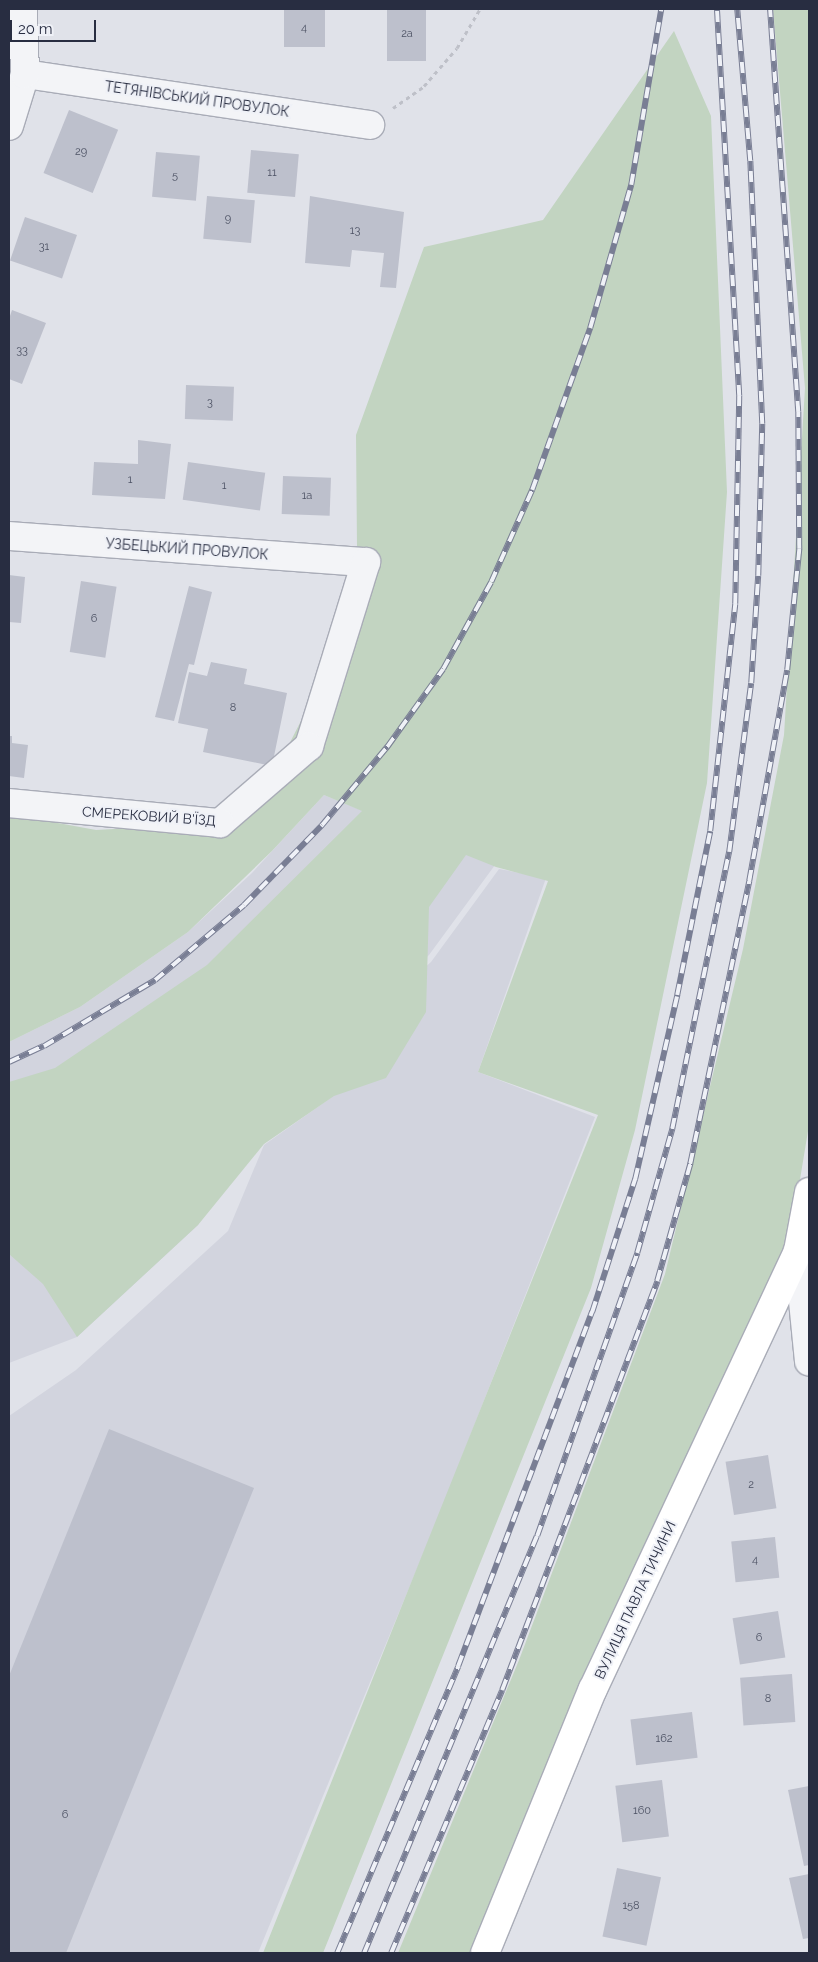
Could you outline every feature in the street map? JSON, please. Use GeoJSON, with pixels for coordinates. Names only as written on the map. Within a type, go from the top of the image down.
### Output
{"type":"FeatureCollection","features":[{"type":"Feature","properties":{"kind":"main road","name":"ВУЛИЦЯ ПАВЛА ТИЧИНИ"},"geometry":{"type":"LineString","coordinates":[[485,1953],[593,1689],[798,1251],[809,1192]]}},
{"type":"Feature","properties":{"kind":"street"},"geometry":{"type":"LineString","coordinates":[[9,126],[25,74],[23,9]]}},
{"type":"Feature","properties":{"kind":"street","name":"ТЕТЯНІВСЬКИЙ ПРОВУЛОК"},"geometry":{"type":"LineString","coordinates":[[25,74],[370,125]]}},
{"type":"Feature","properties":{"kind":"street","name":"УЗБЕЦЬКИЙ ПРОВУЛОК"},"geometry":{"type":"LineString","coordinates":[[9,536],[366,562]]}},
{"type":"Feature","properties":{"kind":"street","name":"СМЕРЕКОВИЙ В'ЇЗД"},"geometry":{"type":"LineString","coordinates":[[9,803],[220,823],[309,746],[366,562]]}},
{"type":"Feature","properties":{"kind":"street"},"geometry":{"type":"LineString","coordinates":[[798,1251],[809,1361]]}},
{"type":"Feature","properties":{"kind":"path"},"geometry":{"type":"LineString","coordinates":[[370,125],[424,86],[457,48],[480,9]]}},
{"type":"Feature","properties":{"kind":"shaded area"},"geometry":{"type":"Polygon","coordinates":[[[324,795],[495,865],[429,955],[329,1051],[247,1143],[198,1225],[77,1337],[9,1363],[9,1042],[80,1007],[188,932],[252,873],[324,795]]]}},
{"type":"Feature","properties":{"kind":"shaded area"},"geometry":{"type":"Polygon","coordinates":[[[499,869],[546,878],[478,1072],[595,1117],[438,1518],[258,1953],[9,1953],[9,1416],[76,1370],[228,1231],[264,1145],[332,1097],[332,1049],[431,962],[499,869]]]}},
{"type":"Feature","properties":{"kind":"green space"},"geometry":{"type":"Polygon","coordinates":[[[773,9],[809,9],[809,1125],[789,1246],[484,1953],[398,1953],[519,1660],[665,1274],[743,949],[784,735],[805,388],[773,9]]]}},
{"type":"Feature","properties":{"kind":"green space"},"geometry":{"type":"Polygon","coordinates":[[[674,31],[711,116],[727,492],[707,783],[635,1130],[591,1288],[323,1953],[263,1953],[598,1115],[478,1072],[548,881],[496,867],[466,855],[429,907],[426,1012],[386,1078],[334,1096],[264,1144],[198,1225],[77,1337],[43,1284],[9,1254],[9,1082],[55,1068],[207,965],[362,811],[324,795],[272,851],[188,932],[80,1007],[9,1042],[9,814],[96,830],[220,823],[274,774],[341,642],[366,562],[357,547],[356,435],[424,247],[543,220],[674,31]]]}},
{"type":"Feature","properties":{"kind":"building"},"geometry":{"type":"Polygon","coordinates":[[[284,9],[325,9],[325,47],[284,47],[284,9]]]}},
{"type":"Feature","properties":{"kind":"building"},"geometry":{"type":"Polygon","coordinates":[[[387,9],[426,9],[426,61],[387,61],[387,9]]]}},
{"type":"Feature","properties":{"kind":"building"},"geometry":{"type":"Polygon","coordinates":[[[69,110],[118,130],[93,193],[44,173],[69,110]]]}},
{"type":"Feature","properties":{"kind":"building"},"geometry":{"type":"Polygon","coordinates":[[[251,150],[299,154],[295,197],[247,193],[251,150]]]}},
{"type":"Feature","properties":{"kind":"building"},"geometry":{"type":"Polygon","coordinates":[[[156,152],[200,156],[196,201],[152,197],[156,152]]]}},
{"type":"Feature","properties":{"kind":"building"},"geometry":{"type":"Polygon","coordinates":[[[207,196],[255,200],[251,243],[203,239],[207,196]]]}},
{"type":"Feature","properties":{"kind":"building"},"geometry":{"type":"Polygon","coordinates":[[[310,196],[404,212],[396,288],[380,287],[384,253],[352,250],[350,267],[305,263],[310,196]]]}},
{"type":"Feature","properties":{"kind":"building"},"geometry":{"type":"Polygon","coordinates":[[[25,217],[77,235],[62,278],[10,260],[25,217]]]}},
{"type":"Feature","properties":{"kind":"building"},"geometry":{"type":"Polygon","coordinates":[[[12,310],[46,323],[22,384],[9,379],[9,319],[12,310]]]}},
{"type":"Feature","properties":{"kind":"building"},"geometry":{"type":"Polygon","coordinates":[[[186,385],[234,387],[233,421],[185,419],[186,385]]]}},
{"type":"Feature","properties":{"kind":"building"},"geometry":{"type":"Polygon","coordinates":[[[138,440],[171,444],[165,499],[92,495],[94,462],[138,464],[138,440]]]}},
{"type":"Feature","properties":{"kind":"building"},"geometry":{"type":"Polygon","coordinates":[[[188,462],[265,473],[260,510],[183,500],[188,462]]]}},
{"type":"Feature","properties":{"kind":"building"},"geometry":{"type":"Polygon","coordinates":[[[283,476],[331,478],[330,516],[282,514],[283,476]]]}},
{"type":"Feature","properties":{"kind":"building"},"geometry":{"type":"Polygon","coordinates":[[[9,575],[25,577],[21,623],[9,622],[9,575]]]}},
{"type":"Feature","properties":{"kind":"building"},"geometry":{"type":"Polygon","coordinates":[[[81,581],[117,587],[105,658],[70,652],[81,581]]]}},
{"type":"Feature","properties":{"kind":"building"},"geometry":{"type":"Polygon","coordinates":[[[189,586],[212,592],[194,665],[189,664],[174,721],[155,717],[189,586]]]}},
{"type":"Feature","properties":{"kind":"building"},"geometry":{"type":"Polygon","coordinates":[[[211,662],[247,669],[244,684],[287,693],[272,766],[203,752],[208,729],[178,723],[189,672],[207,676],[211,662]]]}},
{"type":"Feature","properties":{"kind":"building"},"geometry":{"type":"Polygon","coordinates":[[[9,736],[12,736],[12,743],[28,745],[24,778],[9,776],[9,736]]]}},
{"type":"Feature","properties":{"kind":"building"},"geometry":{"type":"Polygon","coordinates":[[[109,1429],[254,1488],[66,1953],[9,1953],[9,1676],[109,1429]]]}},
{"type":"Feature","properties":{"kind":"building"},"geometry":{"type":"Polygon","coordinates":[[[768,1455],[776,1508],[734,1515],[726,1462],[768,1455]]]}},
{"type":"Feature","properties":{"kind":"building"},"geometry":{"type":"Polygon","coordinates":[[[775,1537],[779,1578],[736,1582],[731,1542],[775,1537]]]}},
{"type":"Feature","properties":{"kind":"building"},"geometry":{"type":"Polygon","coordinates":[[[778,1611],[785,1657],[740,1665],[733,1618],[778,1611]]]}},
{"type":"Feature","properties":{"kind":"building"},"geometry":{"type":"Polygon","coordinates":[[[792,1674],[795,1722],[743,1726],[740,1678],[792,1674]]]}},
{"type":"Feature","properties":{"kind":"building"},"geometry":{"type":"Polygon","coordinates":[[[692,1712],[698,1758],[636,1765],[630,1720],[692,1712]]]}},
{"type":"Feature","properties":{"kind":"building"},"geometry":{"type":"Polygon","coordinates":[[[662,1780],[669,1837],[622,1842],[615,1786],[662,1780]]]}},
{"type":"Feature","properties":{"kind":"building"},"geometry":{"type":"Polygon","coordinates":[[[809,1786],[809,1865],[804,1866],[788,1790],[809,1786]]]}},
{"type":"Feature","properties":{"kind":"building"},"geometry":{"type":"Polygon","coordinates":[[[617,1868],[661,1877],[646,1946],[602,1936],[617,1868]]]}},
{"type":"Feature","properties":{"kind":"building"},"geometry":{"type":"Polygon","coordinates":[[[809,1874],[809,1938],[803,1939],[789,1878],[809,1874]]]}},
{"type":"Feature","properties":{"kind":"railway"},"geometry":{"type":"LineString","coordinates":[[9,1062],[44,1046],[155,980],[244,905],[322,825],[387,747],[443,669],[491,582],[532,490],[590,328],[631,185],[661,9]]}},
{"type":"Feature","properties":{"kind":"railway"},"geometry":{"type":"LineString","coordinates":[[337,1953],[458,1666],[592,1312],[635,1179],[677,995],[710,831],[735,604],[739,396],[717,9]]}},
{"type":"Feature","properties":{"kind":"railway"},"geometry":{"type":"LineString","coordinates":[[364,1953],[537,1536],[637,1253],[672,1129],[729,852],[751,683],[758,576],[762,424],[750,161],[737,9]]}},
{"type":"Feature","properties":{"kind":"railway"},"geometry":{"type":"LineString","coordinates":[[391,1953],[502,1690],[657,1281],[690,1164],[749,881],[787,670],[799,549],[798,412],[770,9]]}}]}
